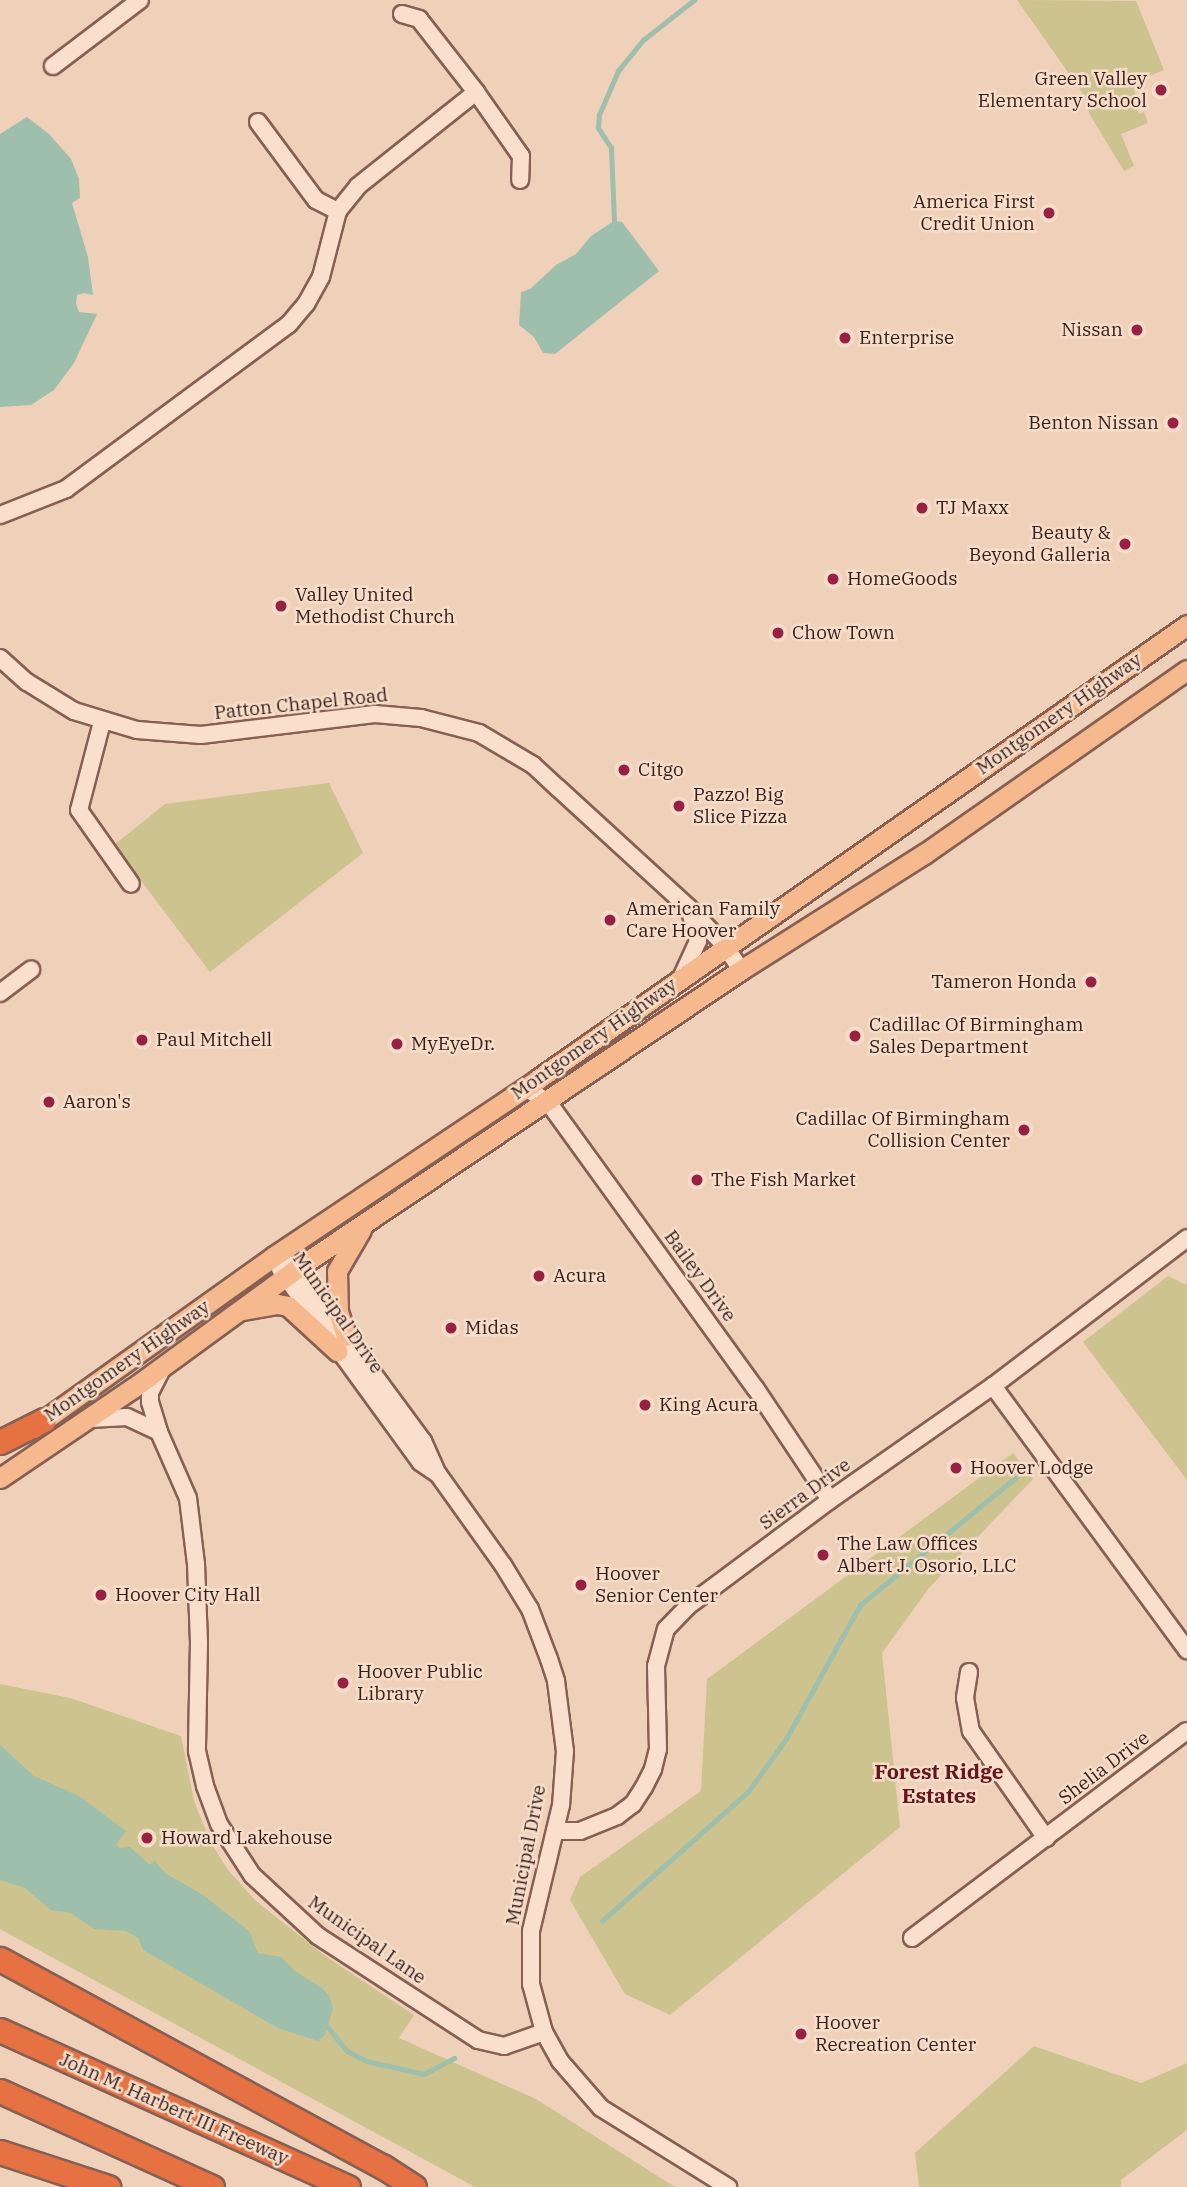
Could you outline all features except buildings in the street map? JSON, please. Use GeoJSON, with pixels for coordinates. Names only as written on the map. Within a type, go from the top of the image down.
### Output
{"type":"FeatureCollection","features":[{"type":"Feature","properties":{"kind":"highway"},"geometry":{"type":"LineString","coordinates":[[0,1442],[44,1420]]}},
{"type":"Feature","properties":{"kind":"highway"},"geometry":{"type":"LineString","coordinates":[[0,1959],[382,2166],[414,2187]]}},
{"type":"Feature","properties":{"kind":"highway","name":"John M. Harbert III Freeway"},"geometry":{"type":"LineString","coordinates":[[0,2030],[348,2187]]}},
{"type":"Feature","properties":{"kind":"highway"},"geometry":{"type":"LineString","coordinates":[[0,2091],[212,2187]]}},
{"type":"Feature","properties":{"kind":"highway"},"geometry":{"type":"LineString","coordinates":[[0,2152],[108,2187]]}},
{"type":"Feature","properties":{"kind":"main road","name":"Montgomery Highway"},"geometry":{"type":"LineString","coordinates":[[0,1451],[274,1256],[525,1088],[1187,625]]}},
{"type":"Feature","properties":{"kind":"main road","name":"Montgomery Highway"},"geometry":{"type":"LineString","coordinates":[[0,1478],[290,1273],[741,970],[924,854],[1187,670]]}},
{"type":"Feature","properties":{"kind":"main road"},"geometry":{"type":"LineString","coordinates":[[342,1343],[337,1271],[368,1221]]}},
{"type":"Feature","properties":{"kind":"main road"},"geometry":{"type":"LineString","coordinates":[[235,1312],[259,1307],[288,1306],[342,1343]]}},
{"type":"Feature","properties":{"kind":"street"},"geometry":{"type":"LineString","coordinates":[[53,66],[129,3]]}},
{"type":"Feature","properties":{"kind":"street"},"geometry":{"type":"LineString","coordinates":[[402,14],[419,19],[476,92],[521,156],[520,180]]}},
{"type":"Feature","properties":{"kind":"street"},"geometry":{"type":"LineString","coordinates":[[0,515],[66,489],[289,324],[306,304],[321,277],[338,211],[358,186],[476,92]]}},
{"type":"Feature","properties":{"kind":"street"},"geometry":{"type":"LineString","coordinates":[[258,122],[316,200],[338,211]]}},
{"type":"Feature","properties":{"kind":"street","name":"Patton Chapel Road"},"geometry":{"type":"LineString","coordinates":[[0,659],[49,697],[102,722],[169,735],[201,736],[375,714],[450,723],[479,733],[533,765],[690,908],[725,946],[741,970]]}},
{"type":"Feature","properties":{"kind":"street"},"geometry":{"type":"LineString","coordinates":[[102,722],[79,810],[131,884]]}},
{"type":"Feature","properties":{"kind":"street"},"geometry":{"type":"LineString","coordinates":[[681,978],[698,941],[690,908]]}},
{"type":"Feature","properties":{"kind":"street"},"geometry":{"type":"LineString","coordinates":[[0,993],[31,970]]}},
{"type":"Feature","properties":{"kind":"street","name":"Bailey Drive"},"geometry":{"type":"LineString","coordinates":[[525,1088],[548,1102],[756,1389],[830,1500]]}},
{"type":"Feature","properties":{"kind":"street","name":"Sierra Drive"},"geometry":{"type":"LineString","coordinates":[[555,1831],[580,1832],[617,1816],[633,1804],[653,1769],[658,1749],[656,1666],[666,1629],[688,1606],[830,1500],[992,1386],[1187,1238]]}},
{"type":"Feature","properties":{"kind":"street","name":"Municipal Drive"},"geometry":{"type":"LineString","coordinates":[[274,1256],[423,1441],[438,1474],[530,1609],[549,1659],[556,1681],[565,1751],[561,1805],[531,1931],[531,1984],[544,2032],[560,2061],[601,2108],[728,2187]]}},
{"type":"Feature","properties":{"kind":"street","name":"Municipal Lane"},"geometry":{"type":"LineString","coordinates":[[164,1364],[150,1393],[159,1432],[188,1498],[196,1564],[199,1642],[197,1751],[205,1786],[219,1824],[252,1875],[318,1936],[478,2040],[504,2046],[544,2032]]}},
{"type":"Feature","properties":{"kind":"street"},"geometry":{"type":"LineString","coordinates":[[992,1386],[1187,1650]]}},
{"type":"Feature","properties":{"kind":"street"},"geometry":{"type":"LineString","coordinates":[[87,1419],[127,1417],[159,1432]]}},
{"type":"Feature","properties":{"kind":"street"},"geometry":{"type":"LineString","coordinates":[[970,1672],[965,1698],[971,1731],[1045,1838]]}},
{"type":"Feature","properties":{"kind":"street","name":"Shelia Drive"},"geometry":{"type":"LineString","coordinates":[[912,1938],[1187,1731]]}},
{"type":"Feature","properties":{"kind":"shaded area"},"geometry":{"type":"Polygon","coordinates":[[[1017,0],[1136,1],[1164,70],[1132,83],[1136,95],[1132,97],[1139,114],[1144,112],[1148,123],[1121,134],[1134,166],[1124,171],[1090,115],[1082,92],[1017,0]]]}},
{"type":"Feature","properties":{"kind":"shaded area"},"geometry":{"type":"Polygon","coordinates":[[[27,117],[49,134],[71,159],[79,179],[80,198],[72,203],[88,257],[93,295],[77,295],[76,304],[79,312],[97,314],[74,363],[54,390],[31,405],[0,407],[0,134],[27,117]]]}},
{"type":"Feature","properties":{"kind":"shaded area"},"geometry":{"type":"Polygon","coordinates":[[[614,221],[622,222],[659,271],[555,354],[543,353],[534,337],[519,325],[521,292],[530,289],[556,265],[576,254],[591,236],[614,221]]]}},
{"type":"Feature","properties":{"kind":"shaded area"},"geometry":{"type":"Polygon","coordinates":[[[329,783],[363,853],[210,972],[114,845],[165,804],[329,783]]]}},
{"type":"Feature","properties":{"kind":"shaded area"},"geometry":{"type":"Polygon","coordinates":[[[1168,1276],[1187,1285],[1187,1480],[1083,1342],[1168,1276]]]}},
{"type":"Feature","properties":{"kind":"shaded area"},"geometry":{"type":"Polygon","coordinates":[[[1013,1453],[1033,1479],[929,1588],[882,1653],[900,1827],[670,2015],[625,1994],[570,1900],[580,1877],[701,1791],[707,1679],[1013,1453]]]}},
{"type":"Feature","properties":{"kind":"shaded area"},"geometry":{"type":"Polygon","coordinates":[[[0,1684],[70,1698],[181,1736],[194,1801],[211,1843],[228,1870],[256,1901],[324,1955],[414,2015],[399,2038],[536,2099],[675,2187],[475,2187],[0,1929],[0,1684]]]}},
{"type":"Feature","properties":{"kind":"shaded area"},"geometry":{"type":"Polygon","coordinates":[[[0,1745],[34,1776],[79,1796],[126,1831],[116,1845],[120,1848],[130,1847],[150,1865],[154,1860],[165,1873],[203,1895],[249,1931],[258,1953],[281,1957],[295,1971],[322,1988],[330,1997],[333,2009],[325,2035],[318,2041],[278,2028],[143,1950],[138,1938],[126,1931],[94,1929],[71,1913],[51,1910],[25,1888],[0,1880],[0,1745]]]}},
{"type":"Feature","properties":{"kind":"shaded area"},"geometry":{"type":"Polygon","coordinates":[[[1034,2046],[1141,2083],[1187,2063],[1187,2130],[1121,2180],[1121,2187],[919,2187],[915,2153],[1034,2046]]]}},
{"type":"Feature","properties":{"kind":"waterway"},"geometry":{"type":"LineString","coordinates":[[614,221],[611,148],[598,128],[599,115],[618,71],[643,40],[694,0]]}},
{"type":"Feature","properties":{"kind":"waterway"},"geometry":{"type":"LineString","coordinates":[[602,1921],[748,1792],[786,1739],[860,1605],[1015,1478]]}},
{"type":"Feature","properties":{"kind":"waterway"},"geometry":{"type":"LineString","coordinates":[[327,2026],[347,2051],[367,2061],[424,2074],[454,2058]]}},
{"type":"Feature","properties":{"kind":"place","name":"Green Valley Elementary School"},"geometry":{"type":"Point","coordinates":[1161,90]}},
{"type":"Feature","properties":{"kind":"place","name":"America First Credit Union"},"geometry":{"type":"Point","coordinates":[1049,213]}},
{"type":"Feature","properties":{"kind":"place","name":"Nissan"},"geometry":{"type":"Point","coordinates":[1137,330]}},
{"type":"Feature","properties":{"kind":"place","name":"Enterprise"},"geometry":{"type":"Point","coordinates":[845,338]}},
{"type":"Feature","properties":{"kind":"place","name":"Benton Nissan"},"geometry":{"type":"Point","coordinates":[1173,423]}},
{"type":"Feature","properties":{"kind":"place","name":"TJ Maxx"},"geometry":{"type":"Point","coordinates":[922,508]}},
{"type":"Feature","properties":{"kind":"place","name":"Beauty & Beyond Galleria"},"geometry":{"type":"Point","coordinates":[1125,544]}},
{"type":"Feature","properties":{"kind":"place","name":"HomeGoods"},"geometry":{"type":"Point","coordinates":[833,579]}},
{"type":"Feature","properties":{"kind":"place","name":"Valley United Methodist Church"},"geometry":{"type":"Point","coordinates":[281,606]}},
{"type":"Feature","properties":{"kind":"place","name":"Chow Town"},"geometry":{"type":"Point","coordinates":[778,633]}},
{"type":"Feature","properties":{"kind":"place","name":"Citgo"},"geometry":{"type":"Point","coordinates":[624,770]}},
{"type":"Feature","properties":{"kind":"place","name":"Pazzo! Big Slice Pizza"},"geometry":{"type":"Point","coordinates":[679,806]}},
{"type":"Feature","properties":{"kind":"place","name":"American Family Care Hoover"},"geometry":{"type":"Point","coordinates":[610,920]}},
{"type":"Feature","properties":{"kind":"place","name":"Tameron Honda"},"geometry":{"type":"Point","coordinates":[1091,982]}},
{"type":"Feature","properties":{"kind":"place","name":"Cadillac Of Birmingham Sales Department"},"geometry":{"type":"Point","coordinates":[855,1036]}},
{"type":"Feature","properties":{"kind":"place","name":"Paul Mitchell"},"geometry":{"type":"Point","coordinates":[142,1040]}},
{"type":"Feature","properties":{"kind":"place","name":"MyEyeDr."},"geometry":{"type":"Point","coordinates":[397,1044]}},
{"type":"Feature","properties":{"kind":"place","name":"Aaron's"},"geometry":{"type":"Point","coordinates":[49,1102]}},
{"type":"Feature","properties":{"kind":"place","name":"Cadillac Of Birmingham Collision Center"},"geometry":{"type":"Point","coordinates":[1024,1130]}},
{"type":"Feature","properties":{"kind":"place","name":"The Fish Market"},"geometry":{"type":"Point","coordinates":[697,1180]}},
{"type":"Feature","properties":{"kind":"place","name":"Acura"},"geometry":{"type":"Point","coordinates":[539,1276]}},
{"type":"Feature","properties":{"kind":"place","name":"Midas"},"geometry":{"type":"Point","coordinates":[451,1328]}},
{"type":"Feature","properties":{"kind":"place","name":"King Acura"},"geometry":{"type":"Point","coordinates":[645,1405]}},
{"type":"Feature","properties":{"kind":"place","name":"Hoover Lodge"},"geometry":{"type":"Point","coordinates":[956,1468]}},
{"type":"Feature","properties":{"kind":"place","name":"The Law Offices Albert J. Osorio, LLC"},"geometry":{"type":"Point","coordinates":[823,1555]}},
{"type":"Feature","properties":{"kind":"place","name":"Hoover Senior Center"},"geometry":{"type":"Point","coordinates":[581,1585]}},
{"type":"Feature","properties":{"kind":"place","name":"Hoover City Hall"},"geometry":{"type":"Point","coordinates":[101,1595]}},
{"type":"Feature","properties":{"kind":"place","name":"Hoover Public Library"},"geometry":{"type":"Point","coordinates":[343,1683]}},
{"type":"Feature","properties":{"kind":"place","name":"Howard Lakehouse"},"geometry":{"type":"Point","coordinates":[147,1838]}},
{"type":"Feature","properties":{"kind":"place","name":"Hoover Recreation Center"},"geometry":{"type":"Point","coordinates":[801,2034]}},
{"type":"Feature","properties":{"kind":"district","name":"Forest Ridge Estates"},"geometry":{"type":"Point","coordinates":[939,1783]}}]}
